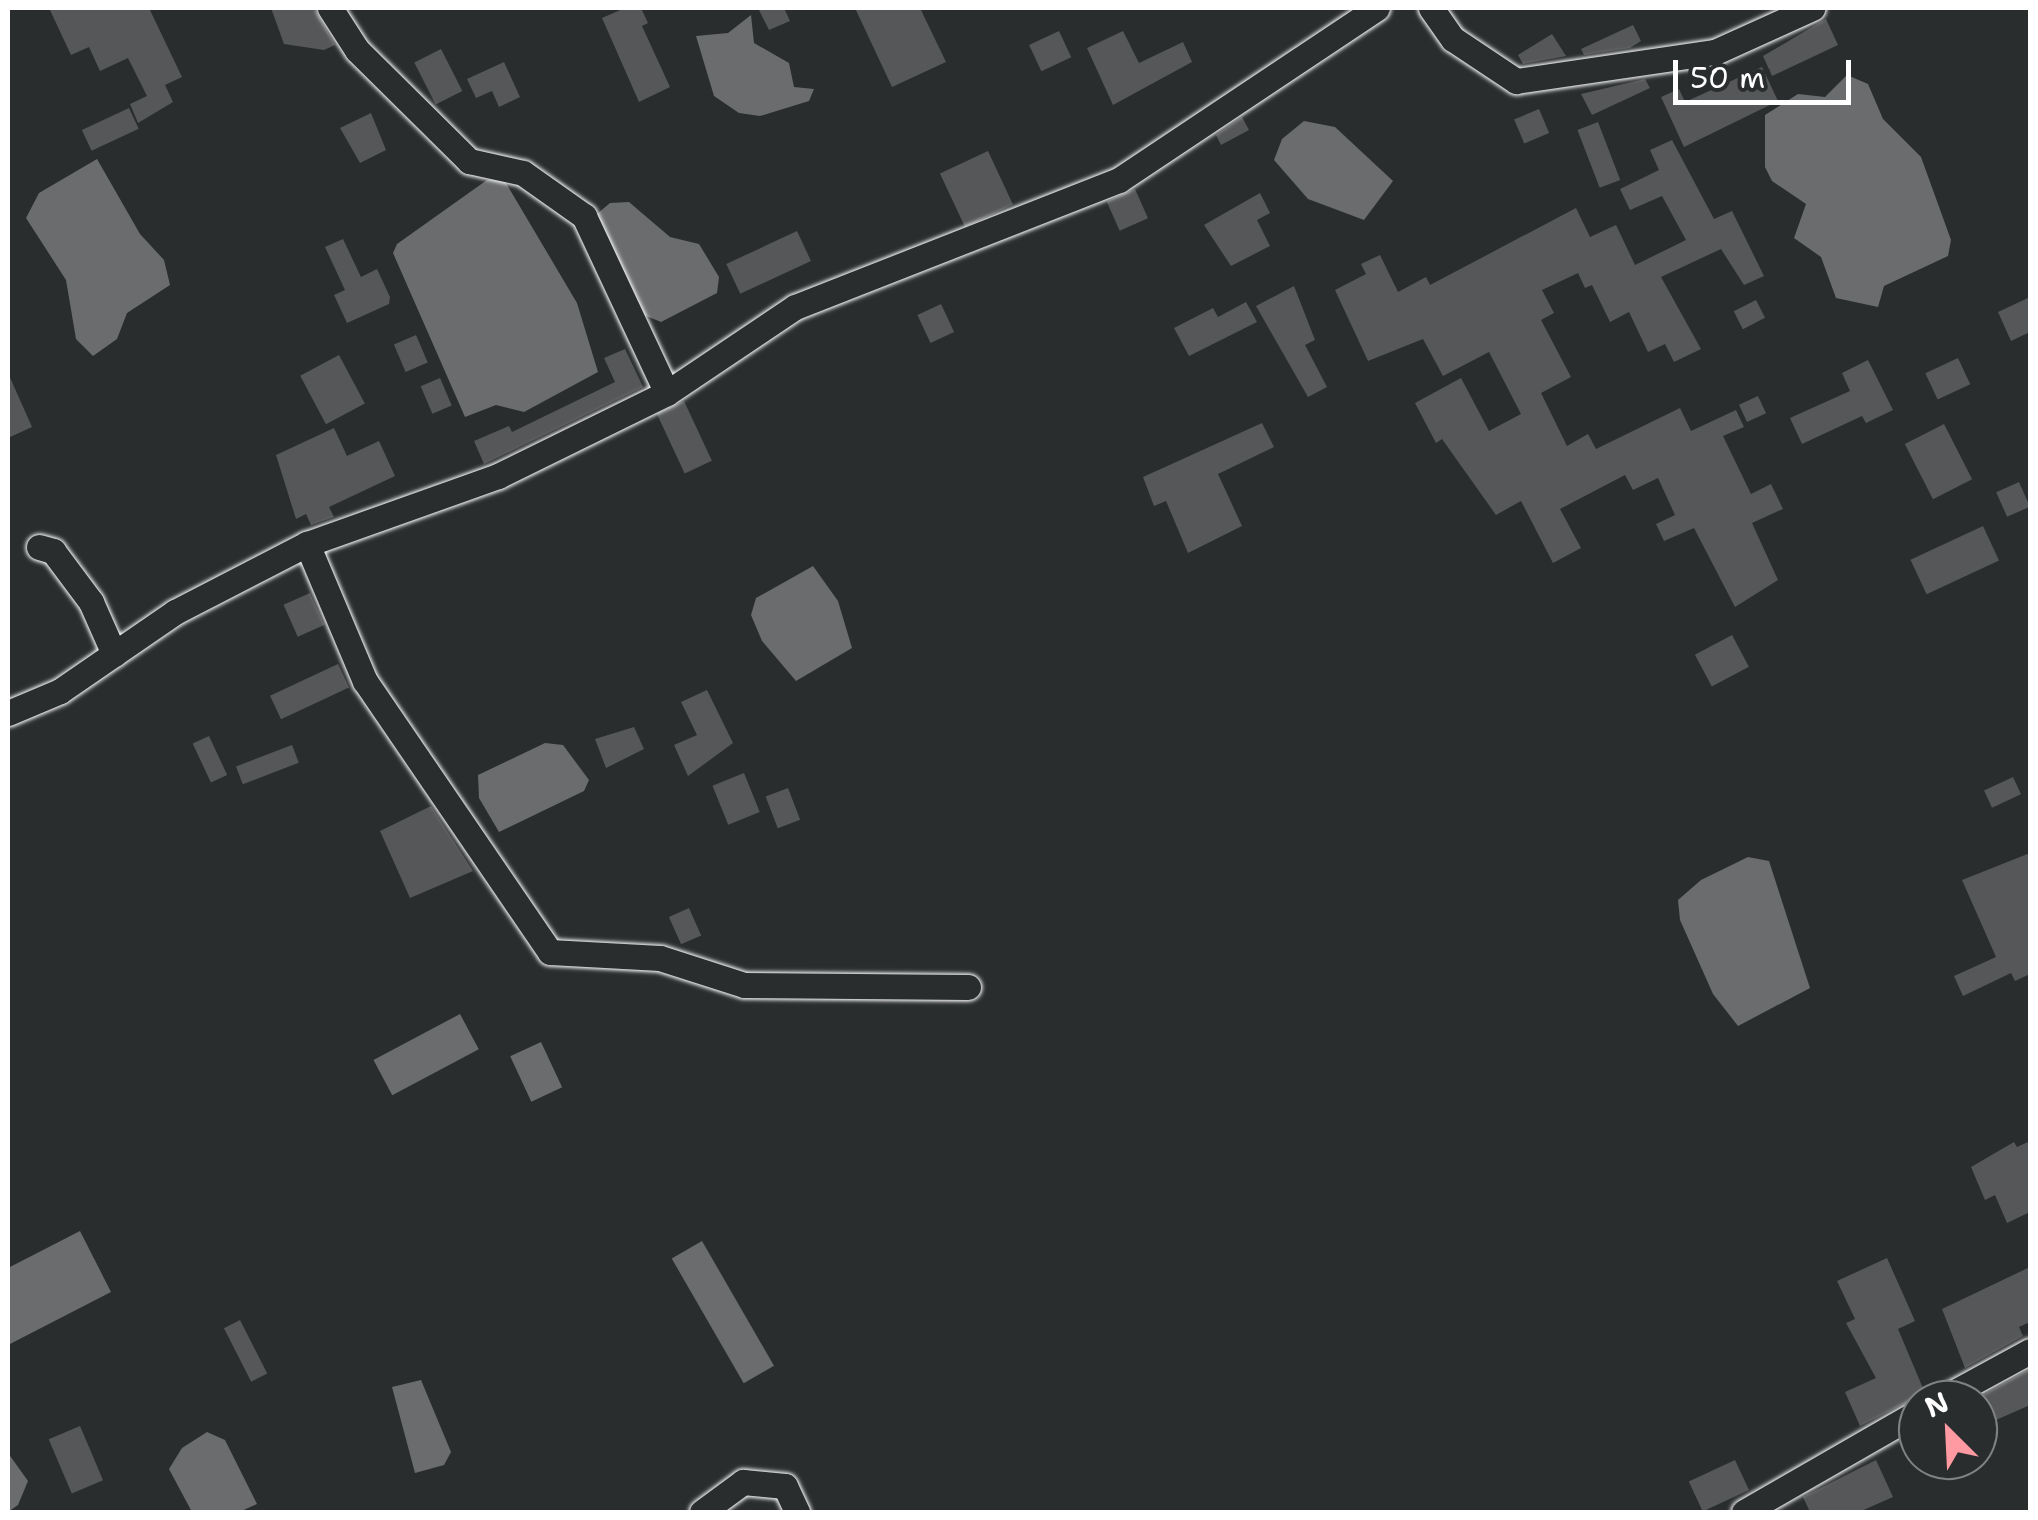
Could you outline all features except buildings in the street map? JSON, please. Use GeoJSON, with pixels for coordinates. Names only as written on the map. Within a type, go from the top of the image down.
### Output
{"type":"FeatureCollection","features":[{"type":"Feature","properties":{"kind":"street"},"geometry":{"type":"LineString","coordinates":[[330,8],[357,50],[469,161],[523,172],[584,216],[667,394]]}},
{"type":"Feature","properties":{"kind":"street"},"geometry":{"type":"LineString","coordinates":[[8,713],[60,691],[176,612],[307,544],[498,476],[667,394],[795,307],[1119,180],[1377,8]]}},
{"type":"Feature","properties":{"kind":"street"},"geometry":{"type":"LineString","coordinates":[[1431,8],[1453,39],[1516,81],[1715,52],[1812,8]]}},
{"type":"Feature","properties":{"kind":"street"},"geometry":{"type":"LineString","coordinates":[[307,544],[365,681],[550,952],[660,958],[744,985],[968,987]]}},
{"type":"Feature","properties":{"kind":"street"},"geometry":{"type":"LineString","coordinates":[[38,548],[53,551],[91,602],[114,654]]}},
{"type":"Feature","properties":{"kind":"street"},"geometry":{"type":"LineString","coordinates":[[1977,1380],[2030,1351]]}},
{"type":"Feature","properties":{"kind":"street"},"geometry":{"type":"LineString","coordinates":[[1744,1512],[1898,1423]]}},
{"type":"Feature","properties":{"kind":"street"},"geometry":{"type":"LineString","coordinates":[[702,1512],[743,1482],[785,1486],[797,1512]]}},
{"type":"Feature","properties":{"kind":"shaded area"},"geometry":{"type":"Polygon","coordinates":[[[751,15],[754,43],[789,63],[794,87],[814,89],[809,101],[760,116],[739,113],[714,96],[696,36],[728,33],[751,15]]]}},
{"type":"Feature","properties":{"kind":"shaded area"},"geometry":{"type":"Polygon","coordinates":[[[1847,75],[1868,84],[1883,119],[1921,157],[1951,240],[1948,256],[1884,286],[1878,307],[1836,298],[1821,257],[1794,238],[1806,204],[1772,181],[1765,167],[1765,115],[1798,94],[1825,97],[1847,75]]]}},
{"type":"Feature","properties":{"kind":"shaded area"},"geometry":{"type":"Polygon","coordinates":[[[1304,121],[1335,127],[1393,181],[1364,220],[1308,199],[1274,160],[1282,139],[1304,121]]]}},
{"type":"Feature","properties":{"kind":"shaded area"},"geometry":{"type":"Polygon","coordinates":[[[97,159],[140,234],[164,260],[170,285],[127,313],[117,339],[93,356],[76,339],[66,280],[26,218],[39,193],[97,159]]]}},
{"type":"Feature","properties":{"kind":"shaded area"},"geometry":{"type":"Polygon","coordinates":[[[503,178],[577,303],[598,372],[524,412],[496,405],[465,417],[393,253],[397,244],[487,180],[503,178]]]}},
{"type":"Feature","properties":{"kind":"shaded area"},"geometry":{"type":"Polygon","coordinates":[[[629,202],[670,237],[699,244],[719,277],[717,293],[661,322],[644,315],[597,214],[610,203],[629,202]]]}},
{"type":"Feature","properties":{"kind":"shaded area"},"geometry":{"type":"Polygon","coordinates":[[[813,566],[838,601],[852,648],[796,681],[762,641],[751,615],[756,598],[813,566]]]}},
{"type":"Feature","properties":{"kind":"shaded area"},"geometry":{"type":"Polygon","coordinates":[[[545,743],[563,745],[589,780],[584,791],[499,832],[479,798],[478,775],[545,743]]]}},
{"type":"Feature","properties":{"kind":"shaded area"},"geometry":{"type":"Polygon","coordinates":[[[1748,857],[1769,861],[1810,988],[1738,1026],[1713,994],[1680,920],[1678,900],[1701,880],[1748,857]]]}},
{"type":"Feature","properties":{"kind":"shaded area"},"geometry":{"type":"Polygon","coordinates":[[[460,1014],[479,1049],[392,1095],[373,1060],[460,1014]]]}},
{"type":"Feature","properties":{"kind":"shaded area"},"geometry":{"type":"Polygon","coordinates":[[[541,1042],[562,1087],[531,1102],[510,1056],[541,1042]]]}},
{"type":"Feature","properties":{"kind":"shaded area"},"geometry":{"type":"Polygon","coordinates":[[[80,1231],[111,1292],[8,1345],[8,1268],[80,1231]]]}},
{"type":"Feature","properties":{"kind":"shaded area"},"geometry":{"type":"Polygon","coordinates":[[[702,1241],[774,1366],[744,1383],[672,1258],[702,1241]]]}},
{"type":"Feature","properties":{"kind":"shaded area"},"geometry":{"type":"Polygon","coordinates":[[[421,1380],[451,1452],[444,1465],[415,1473],[392,1387],[421,1380]]]}},
{"type":"Feature","properties":{"kind":"shaded area"},"geometry":{"type":"Polygon","coordinates":[[[207,1432],[225,1440],[257,1504],[239,1512],[192,1512],[169,1469],[182,1448],[207,1432]]]}},
{"type":"Feature","properties":{"kind":"shaded area"},"geometry":{"type":"Polygon","coordinates":[[[8,1453],[28,1481],[18,1505],[8,1512],[8,1453]]]}}]}
